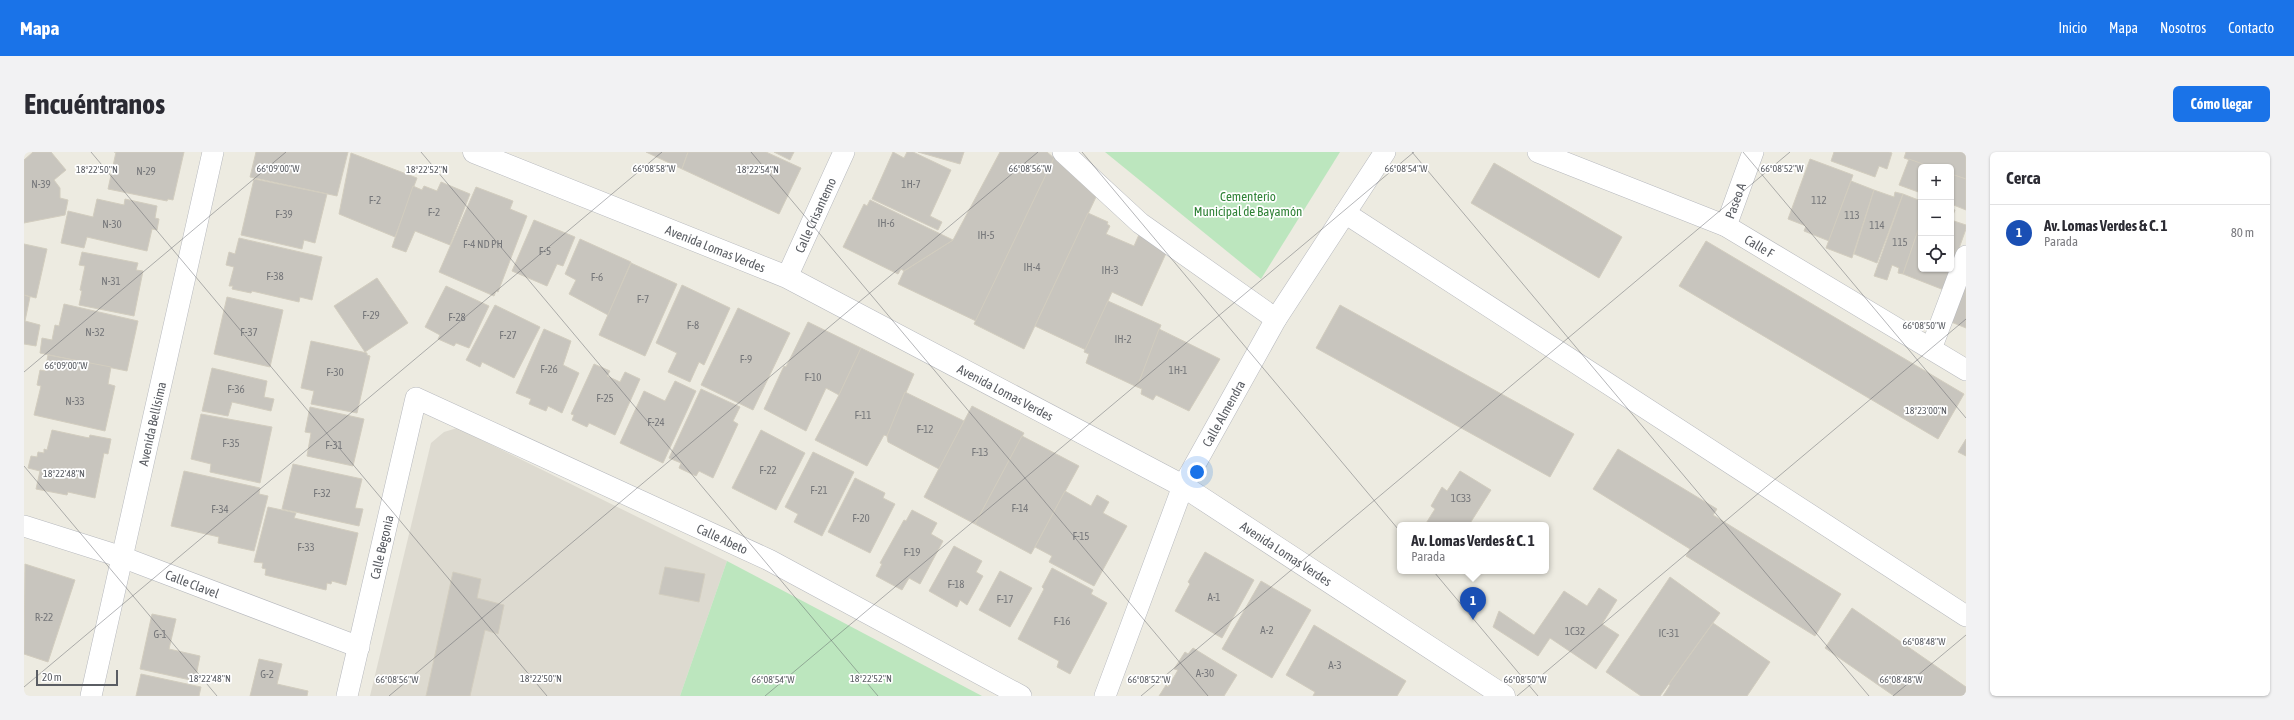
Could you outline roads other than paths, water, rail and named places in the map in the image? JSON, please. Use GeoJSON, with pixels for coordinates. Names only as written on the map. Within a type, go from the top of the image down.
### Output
{"type":"FeatureCollection","features":[{"type":"Feature","properties":{"kind":"street","name":"Avenida Bellísima"},"geometry":{"type":"LineString","coordinates":[[91,696],[213,152]]}},
{"type":"Feature","properties":{"kind":"street","name":"Avenida Lomas Verdes"},"geometry":{"type":"LineString","coordinates":[[474,152],[787,277],[1183,486],[1504,696]]}},
{"type":"Feature","properties":{"kind":"street","name":"Calle Crisantemo"},"geometry":{"type":"LineString","coordinates":[[787,277],[844,152]]}},
{"type":"Feature","properties":{"kind":"street"},"geometry":{"type":"LineString","coordinates":[[1063,152],[1140,223],[1276,319]]}},
{"type":"Feature","properties":{"kind":"street","name":"Calle Almendra"},"geometry":{"type":"LineString","coordinates":[[1105,696],[1183,486],[1276,319],[1385,152]]}},
{"type":"Feature","properties":{"kind":"street","name":"Calle F"},"geometry":{"type":"LineString","coordinates":[[1538,152],[1726,226],[1966,370]]}},
{"type":"Feature","properties":{"kind":"street","name":"Paseo A"},"geometry":{"type":"LineString","coordinates":[[1726,226],[1753,152]]}},
{"type":"Feature","properties":{"kind":"street"},"geometry":{"type":"LineString","coordinates":[[1345,213],[1966,616]]}},
{"type":"Feature","properties":{"kind":"street"},"geometry":{"type":"LineString","coordinates":[[1931,349],[1966,256]]}},
{"type":"Feature","properties":{"kind":"street","name":"Calle Begonia"},"geometry":{"type":"LineString","coordinates":[[347,696],[416,398]]}},
{"type":"Feature","properties":{"kind":"street","name":"Calle Abeto"},"geometry":{"type":"LineString","coordinates":[[416,398],[769,560],[1021,696]]}},
{"type":"Feature","properties":{"kind":"street","name":"Calle Clavel"},"geometry":{"type":"LineString","coordinates":[[24,526],[122,557],[359,647]]}},
{"type":"Feature","properties":{"kind":"place","name":"Av. Lomas Verdes & C. 1"},"geometry":{"type":"Point","coordinates":[1473,620]}},
{"type":"Feature","properties":{"kind":"park label","name":"Cementerio Municipal de Bayamón"},"geometry":{"type":"Point","coordinates":[1248,204]}}]}
